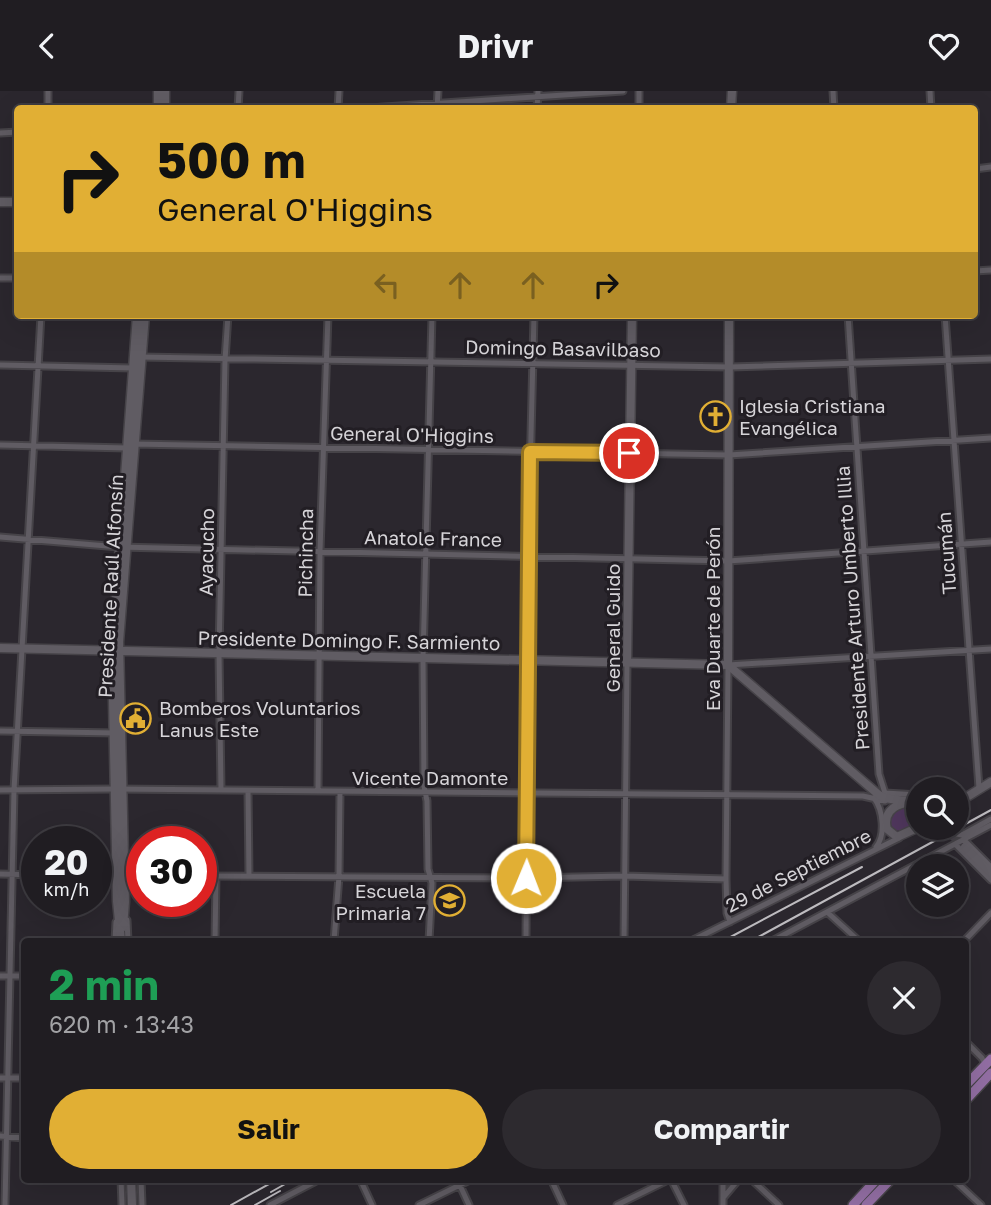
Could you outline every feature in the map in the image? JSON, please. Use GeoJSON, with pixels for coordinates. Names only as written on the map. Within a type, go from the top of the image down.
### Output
{"type":"FeatureCollection","features":[{"type":"Feature","properties":{"kind":"main road","name":"Presidente Raúl Alfonsín"},"geometry":{"type":"LineString","coordinates":[[122,938],[115,651],[137,357],[137,319]]}},
{"type":"Feature","properties":{"kind":"main road","name":"Presidente Raúl Alfonsín"},"geometry":{"type":"LineString","coordinates":[[137,357],[144,319]]}},
{"type":"Feature","properties":{"kind":"main road","name":"General Guido"},"geometry":{"type":"LineString","coordinates":[[627,663],[632,319]]}},
{"type":"Feature","properties":{"kind":"main road","name":"Eva Duarte de Perón"},"geometry":{"type":"LineString","coordinates":[[728,665],[729,319]]}},
{"type":"Feature","properties":{"kind":"main road","name":"Presidente Domingo F. Sarmiento"},"geometry":{"type":"LineString","coordinates":[[0,648],[728,665]]}},
{"type":"Feature","properties":{"kind":"main road"},"geometry":{"type":"LineString","coordinates":[[728,665],[879,795],[906,802]]}},
{"type":"Feature","properties":{"kind":"main road"},"geometry":{"type":"LineString","coordinates":[[969,794],[991,782]]}},
{"type":"Feature","properties":{"kind":"main road"},"geometry":{"type":"LineString","coordinates":[[901,836],[890,833],[885,821],[890,810],[906,804]]}},
{"type":"Feature","properties":{"kind":"main road","name":"29 de Septiembre"},"geometry":{"type":"LineString","coordinates":[[901,836],[906,834]]}},
{"type":"Feature","properties":{"kind":"main road"},"geometry":{"type":"LineString","coordinates":[[961,844],[991,873]]}},
{"type":"Feature","properties":{"kind":"main road"},"geometry":{"type":"LineString","coordinates":[[969,1082],[988,1061]]}},
{"type":"Feature","properties":{"kind":"main road"},"geometry":{"type":"LineString","coordinates":[[969,1097],[990,1077]]}},
{"type":"Feature","properties":{"kind":"main road"},"geometry":{"type":"LineString","coordinates":[[131,1183],[132,1205]]}},
{"type":"Feature","properties":{"kind":"main road"},"geometry":{"type":"LineString","coordinates":[[853,1205],[873,1183]]}},
{"type":"Feature","properties":{"kind":"main road"},"geometry":{"type":"LineString","coordinates":[[866,1205],[887,1183]]}},
{"type":"Feature","properties":{"kind":"street"},"geometry":{"type":"LineString","coordinates":[[445,105],[538,94],[623,91]]}},
{"type":"Feature","properties":{"kind":"street"},"geometry":{"type":"LineString","coordinates":[[5,1205],[15,790],[41,319]]}},
{"type":"Feature","properties":{"kind":"street","name":"Ayacucho"},"geometry":{"type":"LineString","coordinates":[[221,790],[219,653],[228,319]]}},
{"type":"Feature","properties":{"kind":"street","name":"Pichincha"},"geometry":{"type":"LineString","coordinates":[[318,791],[320,551],[328,319]]}},
{"type":"Feature","properties":{"kind":"street"},"geometry":{"type":"LineString","coordinates":[[429,938],[432,883],[426,793],[423,658],[432,319]]}},
{"type":"Feature","properties":{"kind":"street"},"geometry":{"type":"LineString","coordinates":[[526,938],[528,556],[534,319]]}},
{"type":"Feature","properties":{"kind":"street","name":"Presidente Arturo Umberto Illia"},"geometry":{"type":"LineString","coordinates":[[848,319],[882,834],[880,842],[873,850]]}},
{"type":"Feature","properties":{"kind":"street","name":"Tucumán"},"geometry":{"type":"LineString","coordinates":[[945,319],[979,788]]}},
{"type":"Feature","properties":{"kind":"street","name":"Domingo Basavilbaso"},"geometry":{"type":"LineString","coordinates":[[137,357],[730,366],[991,359]]}},
{"type":"Feature","properties":{"kind":"street"},"geometry":{"type":"LineString","coordinates":[[0,365],[136,368]]}},
{"type":"Feature","properties":{"kind":"street","name":"General O'Higgins"},"geometry":{"type":"LineString","coordinates":[[0,445],[729,455],[991,438]]}},
{"type":"Feature","properties":{"kind":"street","name":"Anatole France"},"geometry":{"type":"LineString","coordinates":[[0,537],[123,547],[728,561],[991,542]]}},
{"type":"Feature","properties":{"kind":"street","name":"Presidente Domingo F. Sarmiento"},"geometry":{"type":"LineString","coordinates":[[728,665],[991,649]]}},
{"type":"Feature","properties":{"kind":"street","name":"General Guido"},"geometry":{"type":"LineString","coordinates":[[624,938],[627,663]]}},
{"type":"Feature","properties":{"kind":"street","name":"Eva Duarte de Perón"},"geometry":{"type":"LineString","coordinates":[[728,665],[726,879],[727,913],[730,922]]}},
{"type":"Feature","properties":{"kind":"street"},"geometry":{"type":"LineString","coordinates":[[0,731],[116,733]]}},
{"type":"Feature","properties":{"kind":"street"},"geometry":{"type":"LineString","coordinates":[[863,796],[867,783]]}},
{"type":"Feature","properties":{"kind":"street","name":"Vicente Damonte"},"geometry":{"type":"LineString","coordinates":[[0,790],[906,795]]}},
{"type":"Feature","properties":{"kind":"street"},"geometry":{"type":"LineString","coordinates":[[248,791],[249,876]]}},
{"type":"Feature","properties":{"kind":"street"},"geometry":{"type":"LineString","coordinates":[[334,938],[339,876],[340,792]]}},
{"type":"Feature","properties":{"kind":"street","name":"Vicente Damonte"},"geometry":{"type":"LineString","coordinates":[[879,795],[902,804]]}},
{"type":"Feature","properties":{"kind":"street"},"geometry":{"type":"LineString","coordinates":[[969,831],[991,819]]}},
{"type":"Feature","properties":{"kind":"street"},"geometry":{"type":"LineString","coordinates":[[778,938],[961,844],[991,825]]}},
{"type":"Feature","properties":{"kind":"street","name":"29 de Septiembre"},"geometry":{"type":"LineString","coordinates":[[697,938],[901,836]]}},
{"type":"Feature","properties":{"kind":"street"},"geometry":{"type":"LineString","coordinates":[[961,844],[991,867]]}},
{"type":"Feature","properties":{"kind":"street"},"geometry":{"type":"LineString","coordinates":[[961,844],[991,880]]}},
{"type":"Feature","properties":{"kind":"street"},"geometry":{"type":"LineString","coordinates":[[0,874],[21,874]]}},
{"type":"Feature","properties":{"kind":"street"},"geometry":{"type":"LineString","coordinates":[[112,875],[126,875]]}},
{"type":"Feature","properties":{"kind":"street"},"geometry":{"type":"LineString","coordinates":[[217,876],[625,876],[726,879]]}},
{"type":"Feature","properties":{"kind":"street","name":"Presidente Raúl Alfonsín"},"geometry":{"type":"LineString","coordinates":[[115,938],[121,902]]}},
{"type":"Feature","properties":{"kind":"street","name":"Presidente Raúl Alfonsín"},"geometry":{"type":"LineString","coordinates":[[121,902],[127,938]]}},
{"type":"Feature","properties":{"kind":"street"},"geometry":{"type":"LineString","coordinates":[[827,912],[856,938]]}},
{"type":"Feature","properties":{"kind":"street"},"geometry":{"type":"LineString","coordinates":[[967,938],[991,913]]}},
{"type":"Feature","properties":{"kind":"street"},"geometry":{"type":"LineString","coordinates":[[215,917],[215,938]]}},
{"type":"Feature","properties":{"kind":"street"},"geometry":{"type":"LineString","coordinates":[[0,976],[21,976]]}},
{"type":"Feature","properties":{"kind":"street"},"geometry":{"type":"LineString","coordinates":[[969,1045],[988,1061],[990,1077]]}},
{"type":"Feature","properties":{"kind":"street"},"geometry":{"type":"LineString","coordinates":[[0,1078],[21,1078]]}},
{"type":"Feature","properties":{"kind":"street"},"geometry":{"type":"LineString","coordinates":[[0,1136],[21,1138]]}},
{"type":"Feature","properties":{"kind":"street"},"geometry":{"type":"LineString","coordinates":[[121,1183],[122,1205]]}},
{"type":"Feature","properties":{"kind":"street"},"geometry":{"type":"LineString","coordinates":[[141,1183],[142,1205]]}},
{"type":"Feature","properties":{"kind":"street"},"geometry":{"type":"LineString","coordinates":[[270,1205],[313,1183]]}},
{"type":"Feature","properties":{"kind":"street"},"geometry":{"type":"LineString","coordinates":[[362,1183],[372,1205]]}},
{"type":"Feature","properties":{"kind":"street"},"geometry":{"type":"LineString","coordinates":[[419,1205],[457,1183]]}},
{"type":"Feature","properties":{"kind":"street"},"geometry":{"type":"LineString","coordinates":[[459,1183],[470,1205]]}},
{"type":"Feature","properties":{"kind":"street"},"geometry":{"type":"LineString","coordinates":[[553,1183],[563,1205]]}},
{"type":"Feature","properties":{"kind":"street"},"geometry":{"type":"LineString","coordinates":[[617,1205],[662,1183]]}},
{"type":"Feature","properties":{"kind":"street"},"geometry":{"type":"LineString","coordinates":[[672,1183],[684,1205]]}},
{"type":"Feature","properties":{"kind":"street"},"geometry":{"type":"LineString","coordinates":[[723,1183],[723,1202]]}},
{"type":"Feature","properties":{"kind":"street"},"geometry":{"type":"LineString","coordinates":[[723,1202],[737,1183]]}},
{"type":"Feature","properties":{"kind":"street"},"geometry":{"type":"LineString","coordinates":[[755,1183],[779,1205]]}},
{"type":"Feature","properties":{"kind":"street"},"geometry":{"type":"LineString","coordinates":[[957,1183],[981,1205]]}},
{"type":"Feature","properties":{"kind":"shaded area"},"geometry":{"type":"Polygon","coordinates":[[[903,806],[906,807],[906,828],[895,831],[889,822],[891,814],[903,806]]]}},
{"type":"Feature","properties":{"kind":"tunnel"},"geometry":{"type":"LineString","coordinates":[[957,840],[965,847]]}},
{"type":"Feature","properties":{"kind":"railway"},"geometry":{"type":"LineString","coordinates":[[756,938],[991,810]]}},
{"type":"Feature","properties":{"kind":"railway"},"geometry":{"type":"LineString","coordinates":[[729,938],[862,867]]}},
{"type":"Feature","properties":{"kind":"railway"},"geometry":{"type":"LineString","coordinates":[[231,1205],[271,1183]]}},
{"type":"Feature","properties":{"kind":"railway"},"geometry":{"type":"LineString","coordinates":[[271,1192],[287,1183]]}},
{"type":"Feature","properties":{"kind":"railway"},"geometry":{"type":"LineString","coordinates":[[255,1205],[280,1191]]}},
{"type":"Feature","properties":{"kind":"place","name":"Iglesia Cristiana Evangélica"},"geometry":{"type":"Point","coordinates":[716,416]}},
{"type":"Feature","properties":{"kind":"place","name":"Bomberos Voluntarios Lanus Este"},"geometry":{"type":"Point","coordinates":[136,718]}},
{"type":"Feature","properties":{"kind":"place","name":"Escuela Primaria 7"},"geometry":{"type":"Point","coordinates":[449,901]}},
{"type":"Feature","properties":{"kind":"route"},"geometry":{"type":"LineString","coordinates":[[526,878],[530,452],[629,453]]}}]}
